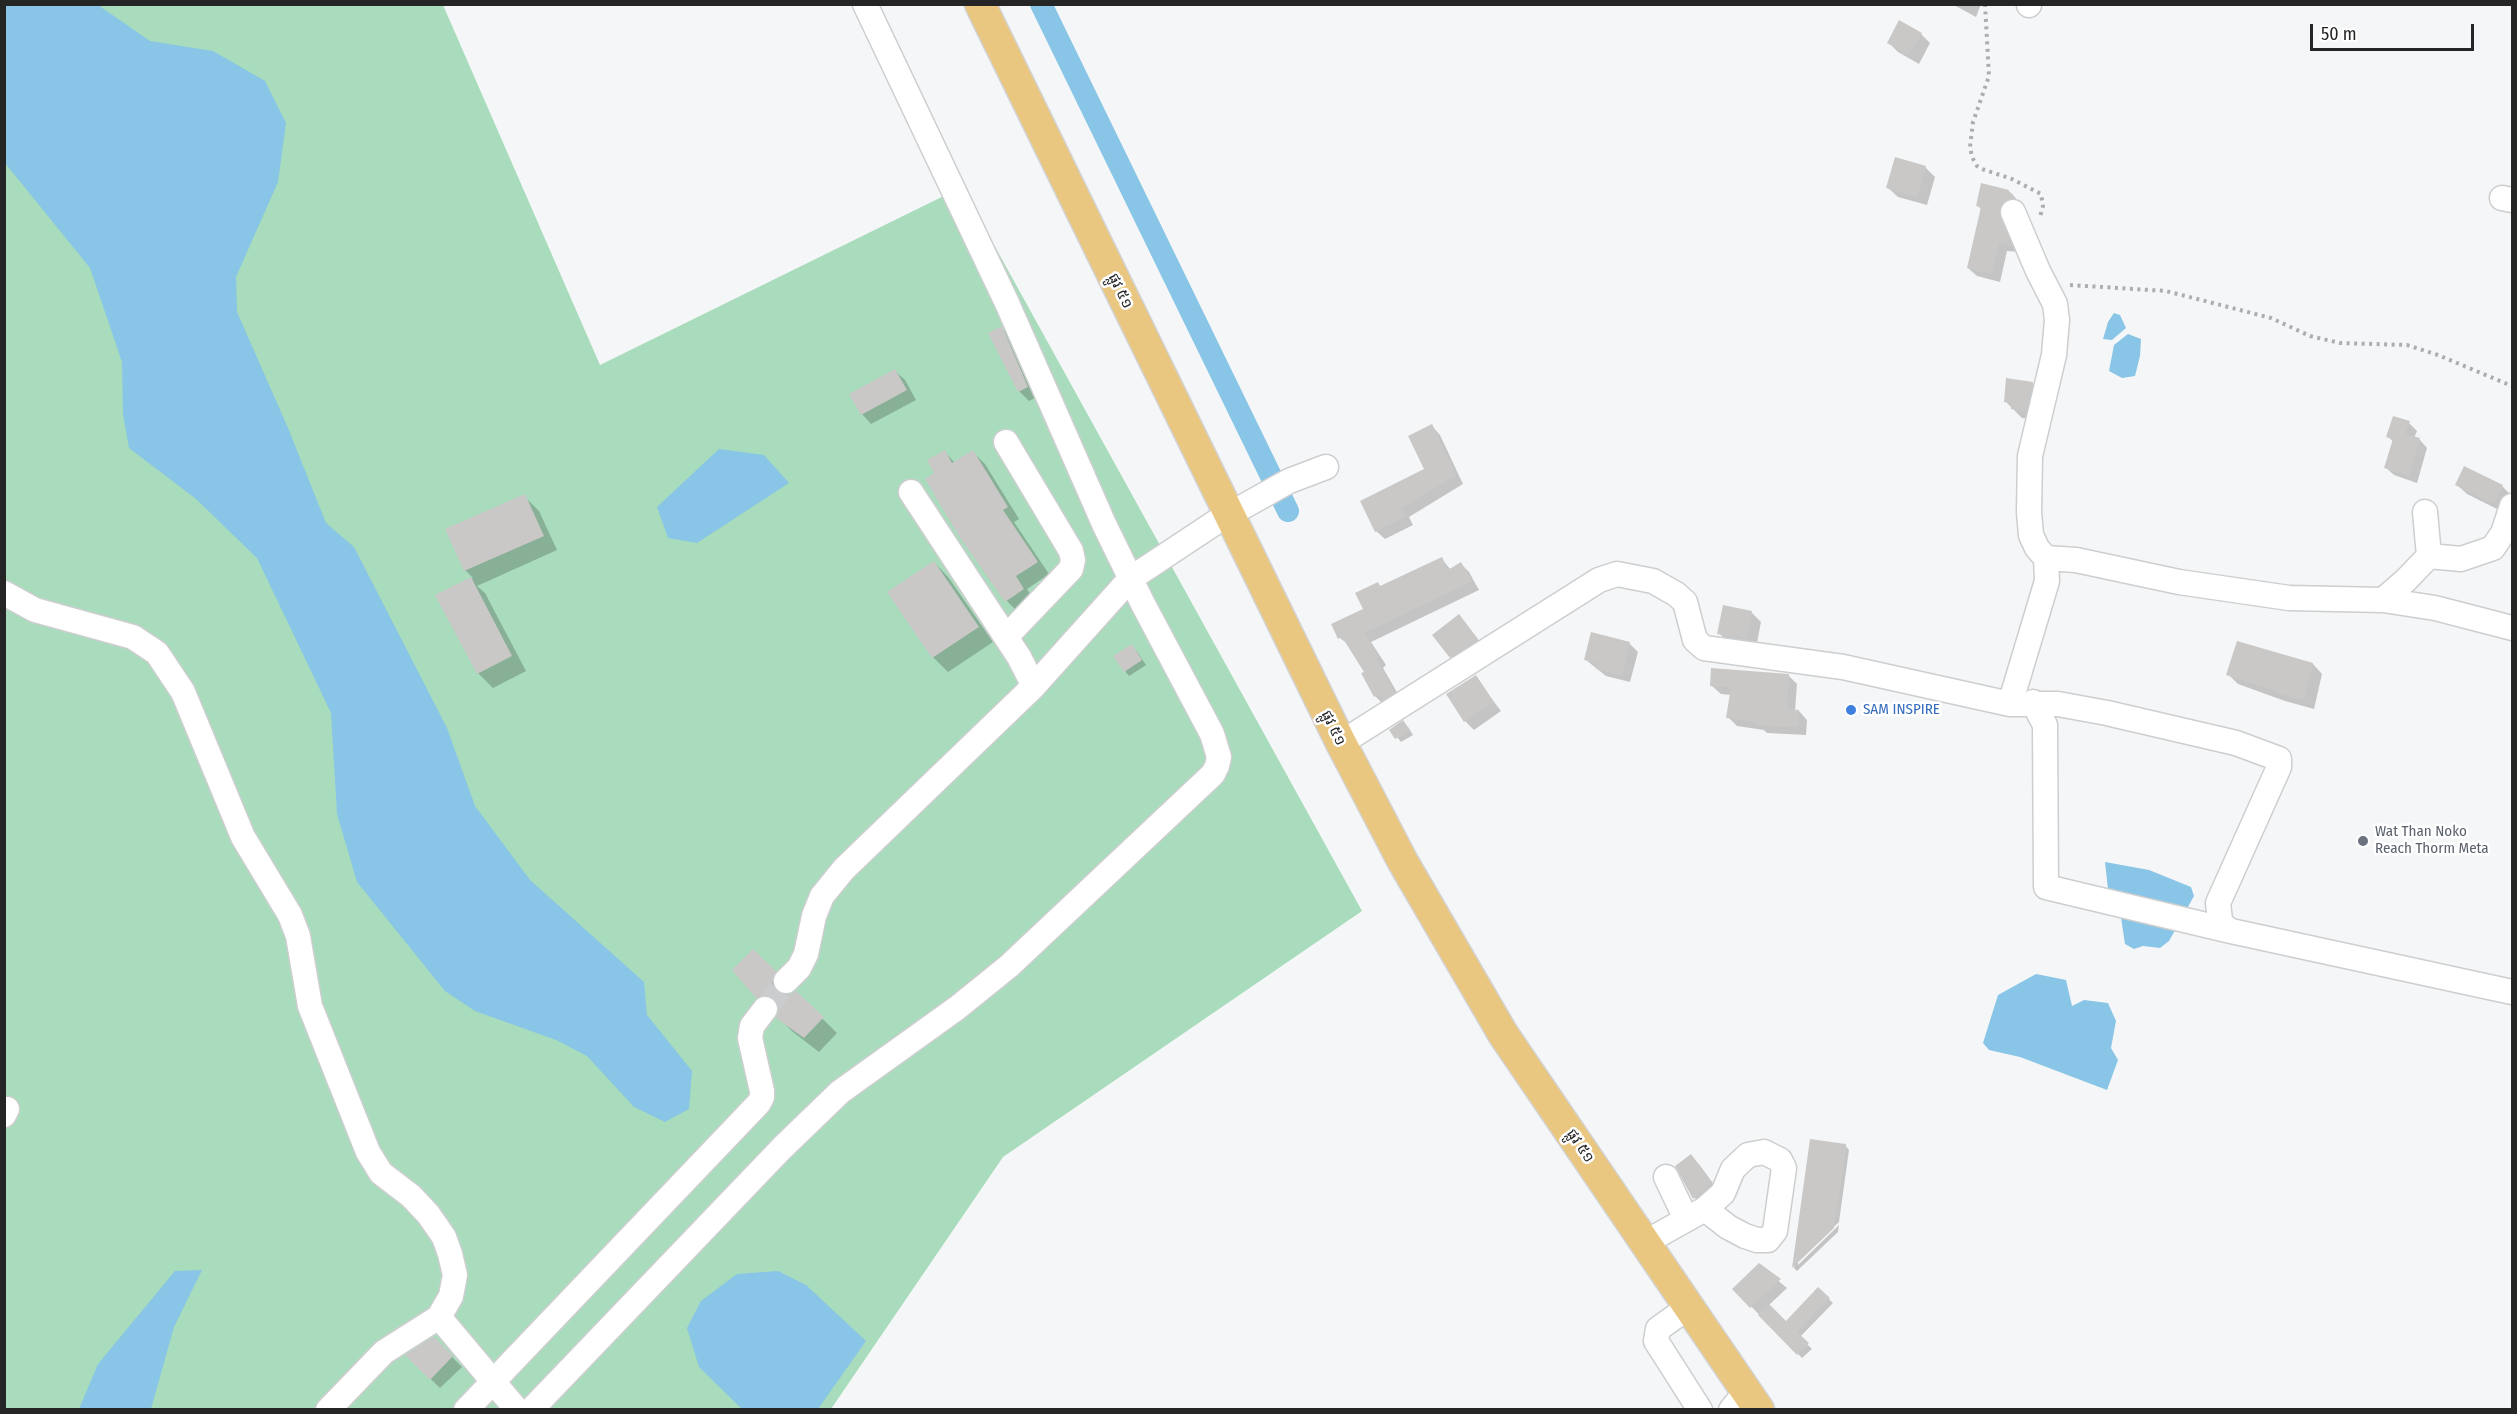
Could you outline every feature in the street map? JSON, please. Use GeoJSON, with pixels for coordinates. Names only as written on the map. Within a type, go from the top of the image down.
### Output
{"type":"FeatureCollection","features":[{"type":"Feature","properties":{"kind":"main road","name":"ផ្លូវ ៥១"},"geometry":{"type":"LineString","coordinates":[[980,4],[1223,519],[1403,862],[1503,1034],[1646,1242],[1674,1318],[1742,1405]]}},
{"type":"Feature","properties":{"kind":"street"},"geometry":{"type":"LineString","coordinates":[[531,1410],[782,1148],[840,1092],[957,1008],[1009,966],[1213,774],[1219,757],[1217,744],[1130,579],[1007,303],[865,4]]}},
{"type":"Feature","properties":{"kind":"street"},"geometry":{"type":"LineString","coordinates":[[2013,212],[2016,224],[2055,304],[2057,338],[2030,456],[2031,535],[2037,548],[2046,558],[2047,572],[2021,703]]}},
{"type":"Feature","properties":{"kind":"street"},"geometry":{"type":"LineString","coordinates":[[1006,442],[1071,551],[1073,560],[1071,569],[1006,637]]}},
{"type":"Feature","properties":{"kind":"street"},"geometry":{"type":"LineString","coordinates":[[786,981],[799,968],[806,954],[814,916],[822,896],[844,869],[1034,686],[1130,579],[1223,519],[1290,482],[1326,466]]}},
{"type":"Feature","properties":{"kind":"street"},"geometry":{"type":"LineString","coordinates":[[911,492],[1006,637],[1034,686]]}},
{"type":"Feature","properties":{"kind":"street"},"geometry":{"type":"LineString","coordinates":[[2429,556],[2461,559],[2493,548],[2503,533],[2512,506]]}},
{"type":"Feature","properties":{"kind":"street"},"geometry":{"type":"LineString","coordinates":[[2382,600],[2406,580],[2429,556],[2425,512]]}},
{"type":"Feature","properties":{"kind":"street"},"geometry":{"type":"LineString","coordinates":[[2046,558],[2076,560],[2179,582],[2289,598],[2382,600],[2435,608],[2512,628]]}},
{"type":"Feature","properties":{"kind":"street"},"geometry":{"type":"LineString","coordinates":[[1341,743],[1599,580],[1617,574],[1653,581],[1685,602],[1695,640],[1704,648],[1843,667],[2021,703],[2058,704],[2107,713],[2236,743],[2279,759],[2280,767],[2218,903],[2220,920],[2231,931]]}},
{"type":"Feature","properties":{"kind":"street"},"geometry":{"type":"LineString","coordinates":[[4,593],[35,610],[134,637],[157,653],[183,692],[243,837],[290,915],[298,936],[310,1006],[368,1152],[381,1173],[411,1196],[428,1214],[447,1245],[455,1275],[451,1296],[439,1317],[384,1352],[328,1410]]}},
{"type":"Feature","properties":{"kind":"street"},"geometry":{"type":"LineString","coordinates":[[2021,703],[2045,725],[2046,886],[2231,931],[2512,992]]}},
{"type":"Feature","properties":{"kind":"street"},"geometry":{"type":"LineString","coordinates":[[466,1410],[759,1103],[762,1091],[750,1038],[752,1026],[765,1009]]}},
{"type":"Feature","properties":{"kind":"street"},"geometry":{"type":"LineString","coordinates":[[1646,1242],[1696,1214],[1666,1177]]}},
{"type":"Feature","properties":{"kind":"street"},"geometry":{"type":"LineString","coordinates":[[439,1317],[517,1410]]}},
{"type":"Feature","properties":{"kind":"street"},"geometry":{"type":"LineString","coordinates":[[1674,1318],[1656,1341],[1700,1410]]}},
{"type":"Feature","properties":{"kind":"path"},"geometry":{"type":"LineString","coordinates":[[1985,4],[1989,76],[1973,122],[1970,147],[1977,166],[2012,179],[2041,194],[2043,206],[2032,255]]}},
{"type":"Feature","properties":{"kind":"path"},"geometry":{"type":"LineString","coordinates":[[2048,288],[2072,284],[2166,291],[2271,318],[2310,336],[2340,343],[2407,345],[2438,355],[2512,386]]}},
{"type":"Feature","properties":{"kind":"green space"},"geometry":{"type":"Polygon","coordinates":[[[5,5],[443,5],[600,365],[962,187],[1362,911],[1003,1157],[831,1409],[5,1410],[5,5]]]}},
{"type":"Feature","properties":{"kind":"water"},"geometry":{"type":"Polygon","coordinates":[[[5,4],[98,5],[150,41],[213,51],[265,81],[286,123],[278,182],[236,277],[237,312],[288,428],[326,523],[354,547],[447,728],[475,806],[530,880],[644,982],[647,1015],[692,1071],[689,1109],[665,1122],[634,1107],[587,1056],[556,1040],[475,1011],[445,991],[357,882],[337,814],[331,713],[257,558],[196,499],[129,448],[123,415],[122,362],[90,268],[5,163],[5,4]]]}},
{"type":"Feature","properties":{"kind":"water"},"geometry":{"type":"Polygon","coordinates":[[[2114,313],[2120,315],[2126,328],[2112,340],[2103,339],[2108,322],[2114,313]]]}},
{"type":"Feature","properties":{"kind":"water"},"geometry":{"type":"Polygon","coordinates":[[[2128,334],[2141,339],[2140,356],[2135,376],[2122,378],[2109,371],[2114,345],[2128,334]]]}},
{"type":"Feature","properties":{"kind":"water"},"geometry":{"type":"Polygon","coordinates":[[[719,449],[764,455],[789,483],[697,543],[668,538],[657,507],[719,449]]]}},
{"type":"Feature","properties":{"kind":"water"},"geometry":{"type":"Polygon","coordinates":[[[2105,862],[2149,870],[2191,887],[2194,896],[2169,941],[2160,948],[2143,946],[2134,949],[2125,944],[2119,904],[2108,889],[2105,862]]]}},
{"type":"Feature","properties":{"kind":"water"},"geometry":{"type":"Polygon","coordinates":[[[2036,974],[2066,980],[2072,1006],[2084,1000],[2108,1003],[2116,1021],[2111,1048],[2118,1060],[2107,1090],[2020,1057],[1989,1050],[1983,1043],[1998,995],[2036,974]]]}},
{"type":"Feature","properties":{"kind":"water"},"geometry":{"type":"Polygon","coordinates":[[[202,1270],[174,1327],[151,1409],[79,1409],[98,1364],[175,1271],[202,1270]]]}},
{"type":"Feature","properties":{"kind":"water"},"geometry":{"type":"Polygon","coordinates":[[[778,1271],[806,1285],[866,1341],[818,1409],[742,1409],[699,1367],[687,1328],[701,1301],[737,1274],[778,1271]]]}},
{"type":"Feature","properties":{"kind":"building"},"geometry":{"type":"Polygon","coordinates":[[[1899,20],[1922,33],[1909,55],[1887,43],[1899,20]]]}},
{"type":"Feature","properties":{"kind":"building"},"geometry":{"type":"Polygon","coordinates":[[[1895,157],[1926,166],[1917,197],[1886,188],[1895,157]]]}},
{"type":"Feature","properties":{"kind":"building"},"geometry":{"type":"Polygon","coordinates":[[[1981,183],[2009,190],[2008,193],[2013,194],[2012,198],[2002,203],[1999,211],[2011,246],[1999,243],[1992,274],[1967,268],[1981,207],[1976,206],[1981,183]]]}},
{"type":"Feature","properties":{"kind":"building"},"geometry":{"type":"Polygon","coordinates":[[[1002,326],[1028,387],[1018,392],[988,333],[1002,326]]]}},
{"type":"Feature","properties":{"kind":"building"},"geometry":{"type":"Polygon","coordinates":[[[895,369],[907,390],[861,415],[849,394],[895,369]]]}},
{"type":"Feature","properties":{"kind":"building"},"geometry":{"type":"Polygon","coordinates":[[[2006,378],[2033,382],[2026,411],[2011,409],[2011,403],[2004,402],[2006,378]]]}},
{"type":"Feature","properties":{"kind":"building"},"geometry":{"type":"Polygon","coordinates":[[[2393,416],[2410,421],[2405,434],[2420,438],[2409,476],[2384,468],[2393,439],[2386,437],[2393,416]]]}},
{"type":"Feature","properties":{"kind":"building"},"geometry":{"type":"Polygon","coordinates":[[[1432,424],[1456,475],[1402,508],[1406,516],[1375,532],[1360,501],[1424,469],[1408,436],[1432,424]]]}},
{"type":"Feature","properties":{"kind":"building"},"geometry":{"type":"Polygon","coordinates":[[[945,450],[952,463],[973,450],[1008,507],[1003,510],[1038,562],[1016,576],[1024,589],[1005,602],[959,536],[925,479],[934,473],[927,460],[945,450]]]}},
{"type":"Feature","properties":{"kind":"building"},"geometry":{"type":"Polygon","coordinates":[[[2464,466],[2503,485],[2494,504],[2455,485],[2464,466]]]}},
{"type":"Feature","properties":{"kind":"building"},"geometry":{"type":"Polygon","coordinates":[[[525,494],[544,536],[464,571],[445,529],[525,494]]]}},
{"type":"Feature","properties":{"kind":"building"},"geometry":{"type":"Polygon","coordinates":[[[1442,557],[1448,570],[1461,562],[1472,581],[1364,633],[1379,657],[1376,659],[1395,692],[1382,700],[1378,694],[1374,697],[1361,673],[1364,672],[1342,637],[1338,639],[1331,624],[1363,609],[1355,593],[1378,582],[1380,586],[1442,557]]]}},
{"type":"Feature","properties":{"kind":"building"},"geometry":{"type":"Polygon","coordinates":[[[934,561],[979,627],[932,658],[887,592],[934,561]]]}},
{"type":"Feature","properties":{"kind":"building"},"geometry":{"type":"Polygon","coordinates":[[[471,577],[512,656],[477,674],[435,595],[471,577]]]}},
{"type":"Feature","properties":{"kind":"building"},"geometry":{"type":"Polygon","coordinates":[[[1723,605],[1752,611],[1747,639],[1717,634],[1723,605]]]}},
{"type":"Feature","properties":{"kind":"building"},"geometry":{"type":"Polygon","coordinates":[[[1459,614],[1478,639],[1450,658],[1432,635],[1459,614]]]}},
{"type":"Feature","properties":{"kind":"building"},"geometry":{"type":"Polygon","coordinates":[[[1591,632],[1630,642],[1622,675],[1596,669],[1597,663],[1584,660],[1591,632]]]}},
{"type":"Feature","properties":{"kind":"building"},"geometry":{"type":"Polygon","coordinates":[[[2237,641],[2313,663],[2304,700],[2273,692],[2274,690],[2226,675],[2237,641]]]}},
{"type":"Feature","properties":{"kind":"building"},"geometry":{"type":"Polygon","coordinates":[[[1132,644],[1142,660],[1124,672],[1113,656],[1132,644]]]}},
{"type":"Feature","properties":{"kind":"building"},"geometry":{"type":"Polygon","coordinates":[[[1711,668],[1789,674],[1787,709],[1799,710],[1798,727],[1757,725],[1757,722],[1726,718],[1731,687],[1710,686],[1711,668]]]}},
{"type":"Feature","properties":{"kind":"building"},"geometry":{"type":"Polygon","coordinates":[[[1476,675],[1494,702],[1464,722],[1446,694],[1476,675]]]}},
{"type":"Feature","properties":{"kind":"building"},"geometry":{"type":"Polygon","coordinates":[[[1403,720],[1410,730],[1395,739],[1389,730],[1403,720]]]}},
{"type":"Feature","properties":{"kind":"building"},"geometry":{"type":"Polygon","coordinates":[[[753,949],[776,971],[772,984],[776,991],[789,995],[796,991],[824,1017],[804,1038],[776,1018],[779,1010],[774,998],[766,995],[756,998],[732,970],[753,949]]]}},
{"type":"Feature","properties":{"kind":"building"},"geometry":{"type":"Polygon","coordinates":[[[1810,1139],[1846,1144],[1843,1168],[1834,1228],[1792,1268],[1810,1139]]]}},
{"type":"Feature","properties":{"kind":"building"},"geometry":{"type":"Polygon","coordinates":[[[1691,1154],[1712,1182],[1693,1199],[1675,1166],[1691,1154]]]}},
{"type":"Feature","properties":{"kind":"building"},"geometry":{"type":"Polygon","coordinates":[[[1759,1263],[1781,1279],[1750,1308],[1732,1289],[1759,1263]]]}},
{"type":"Feature","properties":{"kind":"building"},"geometry":{"type":"Polygon","coordinates":[[[1818,1287],[1830,1298],[1797,1332],[1809,1343],[1797,1355],[1758,1315],[1769,1304],[1786,1321],[1818,1287]]]}},
{"type":"Feature","properties":{"kind":"building"},"geometry":{"type":"Polygon","coordinates":[[[434,1337],[453,1356],[430,1380],[405,1355],[434,1337]]]}},
{"type":"Feature","properties":{"kind":"waterway"},"geometry":{"type":"LineString","coordinates":[[1041,4],[1288,511]]}},
{"type":"Feature","properties":{"kind":"tunnel"},"geometry":{"type":"LineString","coordinates":[[765,1009],[786,981]]}},
{"type":"Feature","properties":{"kind":"place","name":"SAM INSPIRE"},"geometry":{"type":"Point","coordinates":[1851,710]}},
{"type":"Feature","properties":{"kind":"place","name":"Wat Than Noko Reach Thorm Meta"},"geometry":{"type":"Point","coordinates":[2363,841]}}]}
